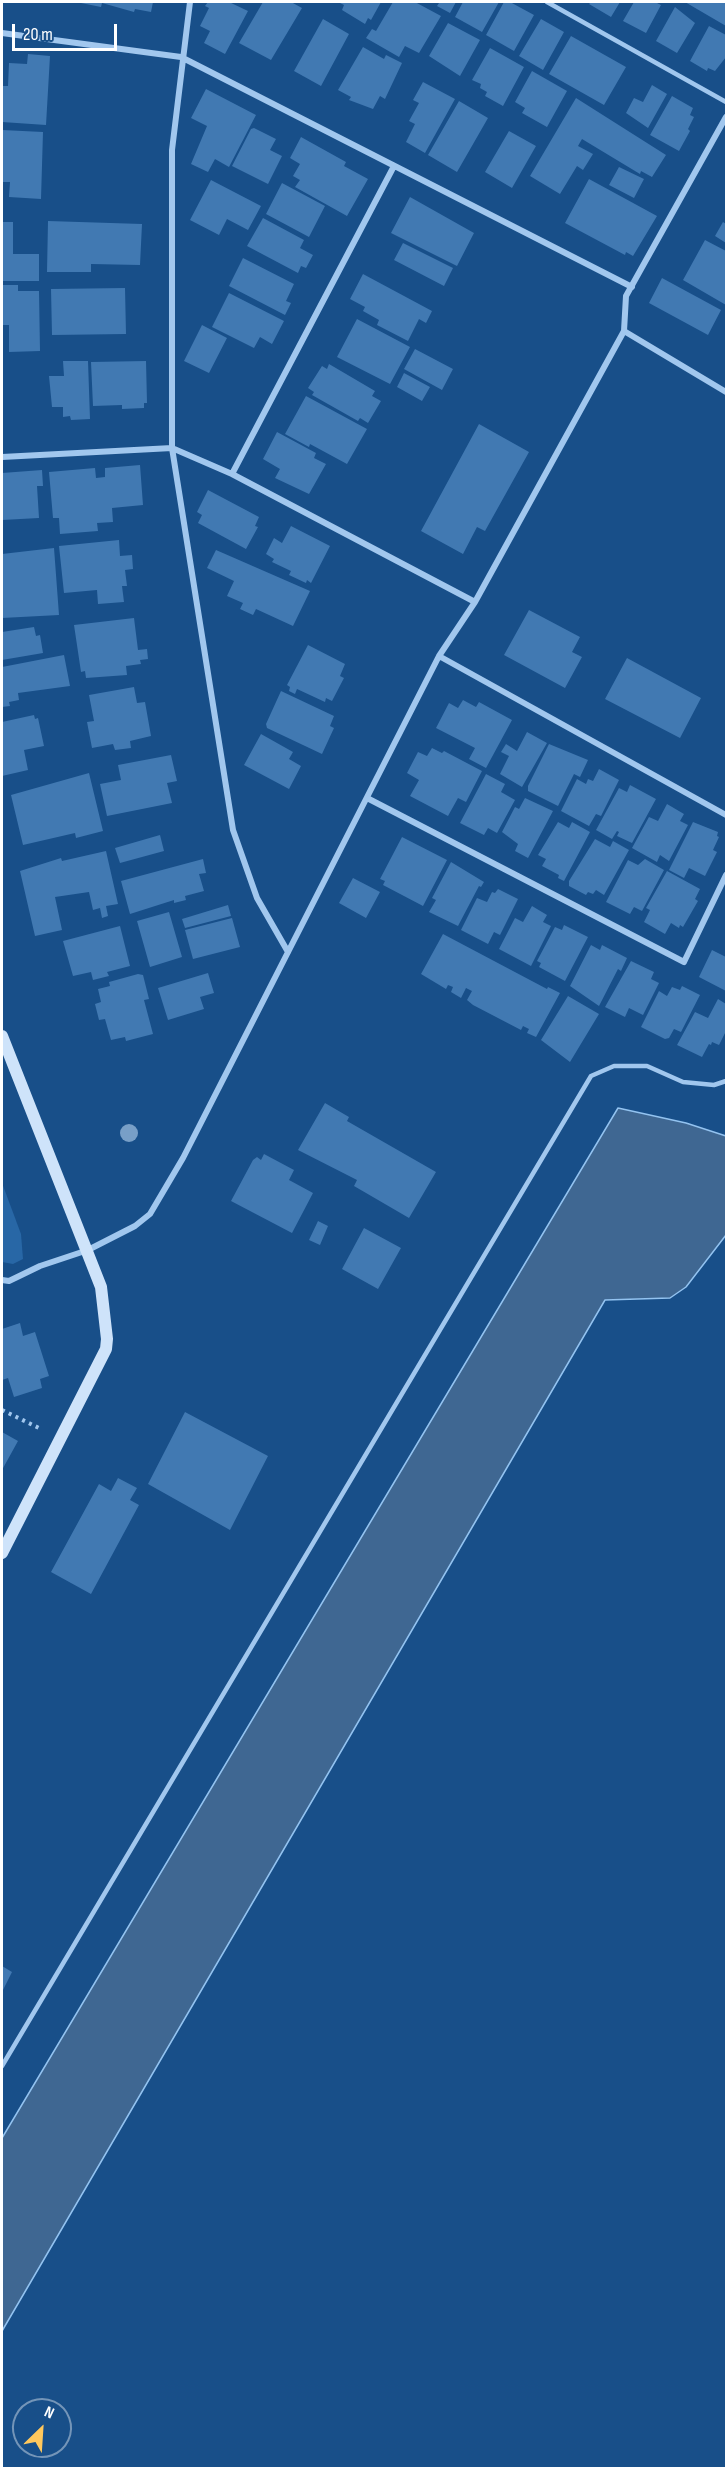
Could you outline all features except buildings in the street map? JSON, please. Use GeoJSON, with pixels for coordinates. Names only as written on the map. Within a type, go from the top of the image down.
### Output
{"type":"FeatureCollection","features":[{"type":"Feature","properties":{"kind":"street"},"geometry":{"type":"LineString","coordinates":[[190,2],[181,57],[172,150],[172,448],[233,830],[257,898],[288,952]]}},
{"type":"Feature","properties":{"kind":"street"},"geometry":{"type":"LineString","coordinates":[[2,33],[181,57],[632,287]]}},
{"type":"Feature","properties":{"kind":"street"},"geometry":{"type":"LineString","coordinates":[[2,1280],[12,1280],[40,1266],[88,1250],[135,1226],[150,1214],[183,1158],[439,656],[475,602],[624,331],[626,296],[726,117]]}},
{"type":"Feature","properties":{"kind":"street"},"geometry":{"type":"LineString","coordinates":[[232,474],[394,166]]}},
{"type":"Feature","properties":{"kind":"street"},"geometry":{"type":"LineString","coordinates":[[624,331],[726,392]]}},
{"type":"Feature","properties":{"kind":"street"},"geometry":{"type":"LineString","coordinates":[[2,457],[172,448],[232,474],[475,602]]}},
{"type":"Feature","properties":{"kind":"street"},"geometry":{"type":"LineString","coordinates":[[439,656],[726,815]]}},
{"type":"Feature","properties":{"kind":"street"},"geometry":{"type":"LineString","coordinates":[[367,798],[684,962],[726,874]]}},
{"type":"Feature","properties":{"kind":"street"},"geometry":{"type":"LineString","coordinates":[[2,1036],[41,1140],[88,1250],[101,1287],[107,1339],[106,1349],[2,1553]]}},
{"type":"Feature","properties":{"kind":"lane"},"geometry":{"type":"LineString","coordinates":[[546,2],[726,102]]}},
{"type":"Feature","properties":{"kind":"lane"},"geometry":{"type":"LineString","coordinates":[[2,2066],[591,1076],[614,1066],[647,1066],[683,1082],[714,1085],[726,1081]]}},
{"type":"Feature","properties":{"kind":"path"},"geometry":{"type":"LineString","coordinates":[[2,1410],[40,1428]]}},
{"type":"Feature","properties":{"kind":"shaded area"},"geometry":{"type":"Polygon","coordinates":[[[618,1108],[686,1123],[726,1136],[726,1235],[686,1287],[670,1298],[605,1300],[2,2331],[2,2138],[618,1108]]]}},
{"type":"Feature","properties":{"kind":"shaded area"},"geometry":{"type":"Polygon","coordinates":[[[2,1183],[21,1234],[23,1259],[13,1264],[2,1262],[2,1183]]]}}]}
